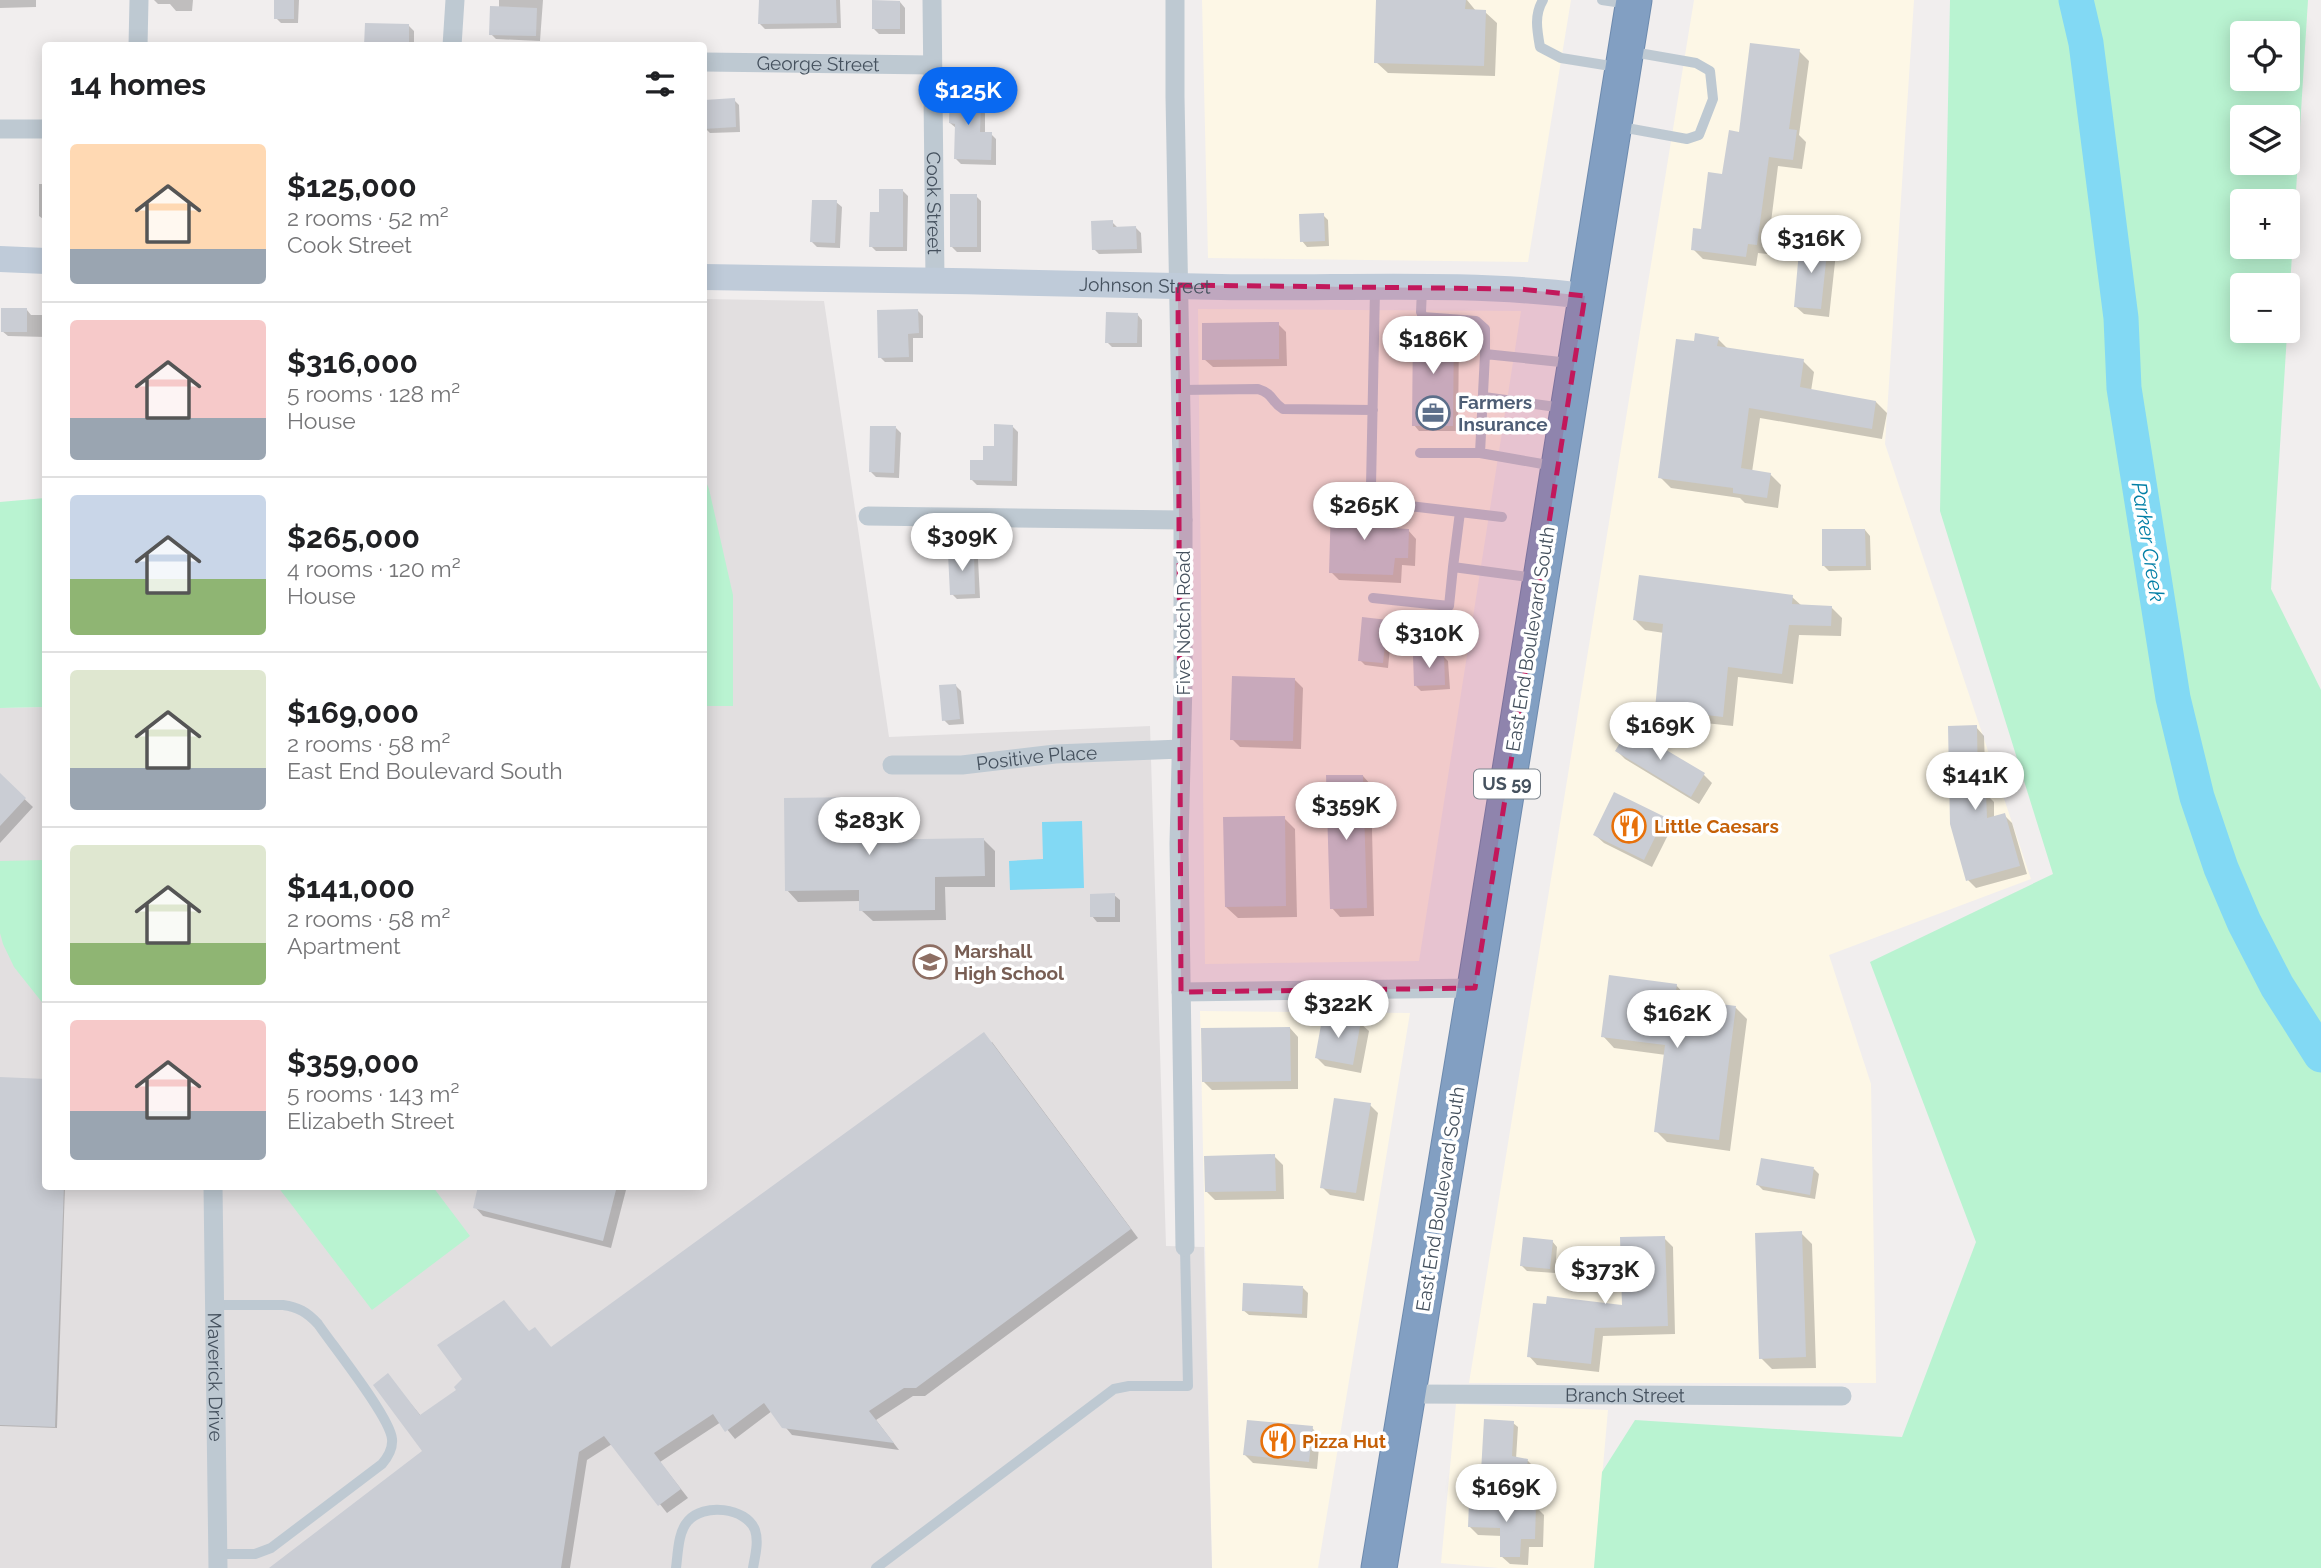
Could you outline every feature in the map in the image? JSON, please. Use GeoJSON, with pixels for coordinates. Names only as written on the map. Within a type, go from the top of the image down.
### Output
{"type":"FeatureCollection","features":[{"type":"Feature","properties":{"kind":"highway","name":"East End Boulevard South"},"geometry":{"type":"LineString","coordinates":[[1379,1568],[1624,60],[1623,2]]}},
{"type":"Feature","properties":{"kind":"street"},"geometry":{"type":"LineString","coordinates":[[138,42],[139,0]]}},
{"type":"Feature","properties":{"kind":"street"},"geometry":{"type":"LineString","coordinates":[[452,42],[455,0]]}},
{"type":"Feature","properties":{"kind":"street","name":"Cook Street"},"geometry":{"type":"LineString","coordinates":[[932,0],[935,280]]}},
{"type":"Feature","properties":{"kind":"street","name":"Five Notch Road"},"geometry":{"type":"LineString","coordinates":[[1175,0],[1183,520],[1181,992],[1185,1247]]}},
{"type":"Feature","properties":{"kind":"street","name":"George Street"},"geometry":{"type":"LineString","coordinates":[[707,62],[932,65]]}},
{"type":"Feature","properties":{"kind":"street"},"geometry":{"type":"LineString","coordinates":[[0,129],[42,129]]}},
{"type":"Feature","properties":{"kind":"street"},"geometry":{"type":"LineString","coordinates":[[0,259],[42,261]]}},
{"type":"Feature","properties":{"kind":"street","name":"Johnson Street"},"geometry":{"type":"LineString","coordinates":[[707,277],[1520,289],[1586,296]]}},
{"type":"Feature","properties":{"kind":"street"},"geometry":{"type":"LineString","coordinates":[[868,516],[1183,520]]}},
{"type":"Feature","properties":{"kind":"street","name":"Positive Place"},"geometry":{"type":"LineString","coordinates":[[892,765],[962,765],[1043,755],[1181,749]]}},
{"type":"Feature","properties":{"kind":"street"},"geometry":{"type":"LineString","coordinates":[[1181,992],[1475,988]]}},
{"type":"Feature","properties":{"kind":"street","name":"Maverick Drive"},"geometry":{"type":"LineString","coordinates":[[214,1190],[218,1561]]}},
{"type":"Feature","properties":{"kind":"street","name":"Branch Street"},"geometry":{"type":"LineString","coordinates":[[1408,1394],[1842,1396]]}},
{"type":"Feature","properties":{"kind":"lane"},"geometry":{"type":"LineString","coordinates":[[1543,0],[1536,23],[1540,47],[1561,58],[1696,63],[1710,71],[1713,99],[1699,135],[1687,139],[1613,126]]}},
{"type":"Feature","properties":{"kind":"lane"},"geometry":{"type":"LineString","coordinates":[[1375,288],[1371,486],[1375,495],[1393,504],[1502,517]]}},
{"type":"Feature","properties":{"kind":"lane"},"geometry":{"type":"LineString","coordinates":[[1422,288],[1423,317],[1476,321],[1485,329],[1480,453]]}},
{"type":"Feature","properties":{"kind":"lane"},"geometry":{"type":"LineString","coordinates":[[1485,354],[1574,363]]}},
{"type":"Feature","properties":{"kind":"lane"},"geometry":{"type":"LineString","coordinates":[[1181,390],[1258,389],[1268,392],[1276,405],[1283,409],[1373,410]]}},
{"type":"Feature","properties":{"kind":"lane"},"geometry":{"type":"LineString","coordinates":[[1484,397],[1567,409]]}},
{"type":"Feature","properties":{"kind":"lane"},"geometry":{"type":"LineString","coordinates":[[1420,453],[1480,453],[1558,467]]}},
{"type":"Feature","properties":{"kind":"lane"},"geometry":{"type":"LineString","coordinates":[[1373,598],[1448,606],[1460,512]]}},
{"type":"Feature","properties":{"kind":"lane"},"geometry":{"type":"LineString","coordinates":[[1453,567],[1540,578]]}},
{"type":"Feature","properties":{"kind":"lane"},"geometry":{"type":"LineString","coordinates":[[876,1568],[1114,1389],[1129,1386],[1188,1386],[1185,1247]]}},
{"type":"Feature","properties":{"kind":"lane"},"geometry":{"type":"LineString","coordinates":[[215,1305],[283,1305],[304,1311],[318,1324],[385,1420],[392,1442],[388,1458],[382,1464],[271,1548],[218,1561]]}},
{"type":"Feature","properties":{"kind":"lane"},"geometry":{"type":"LineString","coordinates":[[676,1568],[683,1528],[695,1515],[712,1510],[738,1514],[751,1523],[757,1543],[753,1568]]}},
{"type":"Feature","properties":{"kind":"highlighted area"},"geometry":{"type":"Polygon","coordinates":[[[1178,285],[1520,289],[1585,296],[1475,988],[1181,992],[1178,285]]]}},
{"type":"Feature","properties":{"kind":"shaded area"},"geometry":{"type":"Polygon","coordinates":[[[1202,0],[1571,0],[1528,262],[1208,258],[1202,0]]]}},
{"type":"Feature","properties":{"kind":"shaded area"},"geometry":{"type":"Polygon","coordinates":[[[1694,0],[1914,0],[1885,444],[2031,879],[1829,955],[1871,1084],[1876,1383],[1469,1383],[1694,0]]]}},
{"type":"Feature","properties":{"kind":"shaded area","name":"Marshall High School"},"geometry":{"type":"Polygon","coordinates":[[[707,299],[824,301],[889,737],[1150,726],[1166,1246],[1204,1247],[1212,1568],[0,1568],[0,708],[42,707],[42,1190],[707,1190],[707,299]]]}},
{"type":"Feature","properties":{"kind":"shaded area"},"geometry":{"type":"Polygon","coordinates":[[[1198,309],[1521,311],[1419,961],[1205,964],[1198,309]]]}},
{"type":"Feature","properties":{"kind":"shaded area"},"geometry":{"type":"Polygon","coordinates":[[[1200,1011],[1410,1013],[1318,1568],[1212,1568],[1200,1011]]]}},
{"type":"Feature","properties":{"kind":"shaded area"},"geometry":{"type":"Polygon","coordinates":[[[1456,1404],[1608,1410],[1594,1568],[1499,1568],[1441,1563],[1456,1404]]]}},
{"type":"Feature","properties":{"kind":"green space"},"geometry":{"type":"Polygon","coordinates":[[[1950,0],[2308,0],[2300,127],[2300,105],[2230,105],[2230,175],[2297,175],[2296,189],[2230,189],[2230,259],[2292,259],[2291,273],[2230,273],[2230,343],[2286,343],[2271,589],[2321,690],[2321,1568],[1594,1568],[1602,1472],[1635,1420],[1902,1437],[1976,1242],[1870,962],[2053,874],[1940,511],[1950,0]]]}},
{"type":"Feature","properties":{"kind":"green space"},"geometry":{"type":"Polygon","coordinates":[[[707,484],[733,595],[733,706],[707,706],[707,484]]]}},
{"type":"Feature","properties":{"kind":"green space"},"geometry":{"type":"Polygon","coordinates":[[[42,498],[42,707],[0,708],[0,502],[42,498]]]}},
{"type":"Feature","properties":{"kind":"green space"},"geometry":{"type":"Polygon","coordinates":[[[42,860],[42,1002],[14,967],[3,944],[0,933],[0,861],[42,860]]]}},
{"type":"Feature","properties":{"kind":"green space"},"geometry":{"type":"Polygon","coordinates":[[[280,1190],[435,1190],[470,1236],[372,1310],[280,1190]]]}},
{"type":"Feature","properties":{"kind":"water"},"geometry":{"type":"Polygon","coordinates":[[[1082,821],[1084,888],[1010,890],[1009,861],[1043,859],[1042,822],[1082,821]]]}},
{"type":"Feature","properties":{"kind":"building"},"geometry":{"type":"Polygon","coordinates":[[[274,0],[294,0],[294,19],[274,19],[274,0]]]}},
{"type":"Feature","properties":{"kind":"building"},"geometry":{"type":"Polygon","coordinates":[[[759,0],[836,0],[837,23],[758,24],[759,0]]]}},
{"type":"Feature","properties":{"kind":"building"},"geometry":{"type":"Polygon","coordinates":[[[872,0],[900,1],[900,29],[872,29],[872,0]]]}},
{"type":"Feature","properties":{"kind":"building"},"geometry":{"type":"Polygon","coordinates":[[[1376,0],[1466,0],[1465,9],[1486,10],[1484,66],[1374,63],[1376,0]]]}},
{"type":"Feature","properties":{"kind":"building"},"geometry":{"type":"Polygon","coordinates":[[[490,6],[537,8],[536,36],[489,35],[490,6]]]}},
{"type":"Feature","properties":{"kind":"building"},"geometry":{"type":"Polygon","coordinates":[[[365,23],[409,24],[409,42],[364,42],[365,23]]]}},
{"type":"Feature","properties":{"kind":"building"},"geometry":{"type":"Polygon","coordinates":[[[1750,43],[1800,49],[1789,129],[1797,130],[1793,160],[1769,157],[1757,245],[1748,244],[1746,257],[1691,250],[1693,228],[1701,229],[1708,172],[1722,174],[1729,130],[1739,132],[1750,43]]]}},
{"type":"Feature","properties":{"kind":"building"},"geometry":{"type":"Polygon","coordinates":[[[950,89],[974,89],[974,104],[981,104],[980,132],[992,132],[991,160],[954,159],[955,124],[949,123],[950,89]]]}},
{"type":"Feature","properties":{"kind":"building"},"geometry":{"type":"Polygon","coordinates":[[[735,98],[736,127],[707,129],[707,100],[735,98]]]}},
{"type":"Feature","properties":{"kind":"building"},"geometry":{"type":"Polygon","coordinates":[[[879,189],[903,189],[903,247],[869,247],[870,212],[879,212],[879,189]]]}},
{"type":"Feature","properties":{"kind":"building"},"geometry":{"type":"Polygon","coordinates":[[[950,194],[977,194],[977,247],[950,247],[950,194]]]}},
{"type":"Feature","properties":{"kind":"building"},"geometry":{"type":"Polygon","coordinates":[[[812,200],[837,200],[835,243],[810,242],[812,200]]]}},
{"type":"Feature","properties":{"kind":"building"},"geometry":{"type":"Polygon","coordinates":[[[1324,213],[1325,241],[1300,242],[1299,214],[1324,213]]]}},
{"type":"Feature","properties":{"kind":"building"},"geometry":{"type":"Polygon","coordinates":[[[1113,220],[1113,227],[1136,226],[1137,249],[1092,250],[1091,221],[1113,220]]]}},
{"type":"Feature","properties":{"kind":"building"},"geometry":{"type":"Polygon","coordinates":[[[1800,240],[1828,243],[1821,309],[1794,307],[1800,240]]]}},
{"type":"Feature","properties":{"kind":"building"},"geometry":{"type":"Polygon","coordinates":[[[1,308],[27,308],[27,332],[1,332],[1,308]]]}},
{"type":"Feature","properties":{"kind":"building"},"geometry":{"type":"Polygon","coordinates":[[[918,309],[919,333],[908,334],[909,357],[878,358],[877,310],[918,309]]]}},
{"type":"Feature","properties":{"kind":"building"},"geometry":{"type":"Polygon","coordinates":[[[1106,312],[1138,313],[1137,343],[1105,343],[1106,312]]]}},
{"type":"Feature","properties":{"kind":"building"},"geometry":{"type":"Polygon","coordinates":[[[1279,322],[1279,359],[1202,360],[1202,323],[1279,322]]]}},
{"type":"Feature","properties":{"kind":"building"},"geometry":{"type":"Polygon","coordinates":[[[1413,324],[1454,327],[1453,426],[1412,426],[1413,324]]]}},
{"type":"Feature","properties":{"kind":"building"},"geometry":{"type":"Polygon","coordinates":[[[1695,333],[1719,337],[1717,346],[1804,359],[1800,387],[1876,401],[1872,429],[1749,408],[1741,468],[1771,473],[1767,498],[1733,493],[1733,488],[1658,478],[1676,339],[1694,341],[1695,333]]]}},
{"type":"Feature","properties":{"kind":"building"},"geometry":{"type":"Polygon","coordinates":[[[994,424],[1013,425],[1012,481],[970,480],[970,460],[983,460],[983,446],[994,446],[994,424]]]}},
{"type":"Feature","properties":{"kind":"building"},"geometry":{"type":"Polygon","coordinates":[[[870,426],[896,426],[894,473],[869,472],[870,426]]]}},
{"type":"Feature","properties":{"kind":"building"},"geometry":{"type":"Polygon","coordinates":[[[1331,503],[1376,505],[1375,527],[1409,529],[1408,558],[1395,558],[1393,575],[1329,573],[1331,503]]]}},
{"type":"Feature","properties":{"kind":"building"},"geometry":{"type":"Polygon","coordinates":[[[1822,529],[1865,529],[1866,566],[1822,566],[1822,529]]]}},
{"type":"Feature","properties":{"kind":"building"},"geometry":{"type":"Polygon","coordinates":[[[974,552],[975,594],[950,595],[948,553],[974,552]]]}},
{"type":"Feature","properties":{"kind":"building"},"geometry":{"type":"Polygon","coordinates":[[[1639,575],[1793,595],[1792,604],[1832,606],[1831,626],[1789,625],[1782,674],[1728,667],[1723,717],[1655,709],[1663,624],[1633,620],[1639,575]]]}},
{"type":"Feature","properties":{"kind":"building"},"geometry":{"type":"Polygon","coordinates":[[[1362,617],[1388,620],[1383,663],[1358,661],[1362,617]]]}},
{"type":"Feature","properties":{"kind":"building"},"geometry":{"type":"Polygon","coordinates":[[[1444,654],[1445,685],[1414,686],[1413,655],[1444,654]]]}},
{"type":"Feature","properties":{"kind":"building"},"geometry":{"type":"Polygon","coordinates":[[[1232,676],[1295,678],[1293,741],[1230,740],[1232,676]]]}},
{"type":"Feature","properties":{"kind":"building"},"geometry":{"type":"Polygon","coordinates":[[[956,684],[960,719],[942,721],[939,685],[956,684]]]}},
{"type":"Feature","properties":{"kind":"building"},"geometry":{"type":"Polygon","coordinates":[[[1977,725],[1978,792],[1986,792],[1987,818],[2005,813],[2020,866],[1966,881],[1950,824],[1948,726],[1977,725]]]}},
{"type":"Feature","properties":{"kind":"building"},"geometry":{"type":"Polygon","coordinates":[[[1629,728],[1705,773],[1691,797],[1615,751],[1629,728]]]}},
{"type":"Feature","properties":{"kind":"building"},"geometry":{"type":"Polygon","coordinates":[[[0,773],[26,798],[0,826],[0,773]]]}},
{"type":"Feature","properties":{"kind":"building"},"geometry":{"type":"Polygon","coordinates":[[[1326,775],[1363,775],[1367,908],[1330,909],[1326,775]]]}},
{"type":"Feature","properties":{"kind":"building","name":"Little Caesars"},"geometry":{"type":"Polygon","coordinates":[[[1614,792],[1665,817],[1644,860],[1593,835],[1614,792]]]}},
{"type":"Feature","properties":{"kind":"building"},"geometry":{"type":"Polygon","coordinates":[[[862,797],[862,840],[984,838],[985,876],[935,877],[935,910],[859,911],[859,890],[785,891],[784,798],[862,797]]]}},
{"type":"Feature","properties":{"kind":"building"},"geometry":{"type":"Polygon","coordinates":[[[1285,816],[1286,906],[1225,907],[1223,817],[1285,816]]]}},
{"type":"Feature","properties":{"kind":"building"},"geometry":{"type":"Polygon","coordinates":[[[1115,893],[1115,917],[1090,917],[1090,894],[1115,893]]]}},
{"type":"Feature","properties":{"kind":"building"},"geometry":{"type":"Polygon","coordinates":[[[1609,975],[1677,984],[1675,998],[1736,1006],[1719,1140],[1654,1132],[1665,1045],[1601,1037],[1609,975]]]}},
{"type":"Feature","properties":{"kind":"building"},"geometry":{"type":"Polygon","coordinates":[[[1323,1014],[1361,1021],[1353,1065],[1315,1058],[1323,1014]]]}},
{"type":"Feature","properties":{"kind":"building"},"geometry":{"type":"Polygon","coordinates":[[[1290,1027],[1291,1081],[1202,1082],[1201,1028],[1290,1027]]]}},
{"type":"Feature","properties":{"kind":"building"},"geometry":{"type":"Polygon","coordinates":[[[984,1032],[1131,1229],[916,1388],[904,1388],[869,1411],[894,1443],[782,1428],[764,1403],[725,1432],[713,1414],[654,1453],[681,1489],[658,1506],[604,1436],[579,1452],[561,1568],[269,1568],[422,1451],[373,1385],[388,1373],[420,1415],[456,1390],[454,1387],[462,1379],[437,1345],[504,1300],[529,1331],[535,1327],[551,1347],[984,1032]]]}},
{"type":"Feature","properties":{"kind":"building"},"geometry":{"type":"Polygon","coordinates":[[[0,1077],[42,1079],[42,1190],[64,1190],[55,1427],[0,1425],[0,1077]]]}},
{"type":"Feature","properties":{"kind":"building"},"geometry":{"type":"Polygon","coordinates":[[[1334,1098],[1371,1103],[1356,1193],[1320,1188],[1334,1098]]]}},
{"type":"Feature","properties":{"kind":"building"},"geometry":{"type":"Polygon","coordinates":[[[1275,1154],[1276,1191],[1205,1192],[1204,1156],[1275,1154]]]}},
{"type":"Feature","properties":{"kind":"building"},"geometry":{"type":"Polygon","coordinates":[[[1761,1158],[1814,1167],[1810,1195],[1756,1185],[1761,1158]]]}},
{"type":"Feature","properties":{"kind":"building"},"geometry":{"type":"Polygon","coordinates":[[[477,1190],[616,1190],[603,1241],[473,1208],[477,1190]]]}},
{"type":"Feature","properties":{"kind":"building"},"geometry":{"type":"Polygon","coordinates":[[[1802,1231],[1806,1357],[1759,1359],[1755,1233],[1802,1231]]]}},
{"type":"Feature","properties":{"kind":"building"},"geometry":{"type":"Polygon","coordinates":[[[1665,1236],[1668,1326],[1595,1328],[1591,1364],[1527,1357],[1533,1303],[1546,1304],[1547,1296],[1622,1305],[1620,1237],[1665,1236]]]}},
{"type":"Feature","properties":{"kind":"building"},"geometry":{"type":"Polygon","coordinates":[[[1523,1237],[1553,1240],[1550,1269],[1520,1266],[1523,1237]]]}},
{"type":"Feature","properties":{"kind":"building"},"geometry":{"type":"Polygon","coordinates":[[[1243,1283],[1303,1286],[1302,1314],[1242,1311],[1243,1283]]]}},
{"type":"Feature","properties":{"kind":"building"},"geometry":{"type":"Polygon","coordinates":[[[1484,1419],[1514,1421],[1512,1456],[1528,1459],[1526,1474],[1481,1472],[1484,1419]]]}},
{"type":"Feature","properties":{"kind":"building","name":"Pizza Hut"},"geometry":{"type":"Polygon","coordinates":[[[1247,1420],[1313,1426],[1309,1462],[1243,1455],[1247,1420]]]}},
{"type":"Feature","properties":{"kind":"building"},"geometry":{"type":"Polygon","coordinates":[[[1469,1503],[1536,1505],[1535,1539],[1521,1539],[1520,1557],[1500,1557],[1500,1528],[1468,1527],[1469,1503]]]}},
{"type":"Feature","properties":{"kind":"waterway","name":"Parker Creek"},"geometry":{"type":"LineString","coordinates":[[2076,0],[2086,43],[2121,318],[2124,388],[2173,698],[2197,797],[2221,868],[2244,922],[2277,986],[2321,1055]]}},
{"type":"Feature","properties":{"kind":"place","name":"Farmers Insurance"},"geometry":{"type":"Point","coordinates":[1433,413]}},
{"type":"Feature","properties":{"kind":"place","name":"Little Caesars"},"geometry":{"type":"Point","coordinates":[1629,826]}},
{"type":"Feature","properties":{"kind":"place","name":"Marshall High School"},"geometry":{"type":"Point","coordinates":[930,962]}},
{"type":"Feature","properties":{"kind":"place","name":"Pizza Hut"},"geometry":{"type":"Point","coordinates":[1278,1441]}}]}
